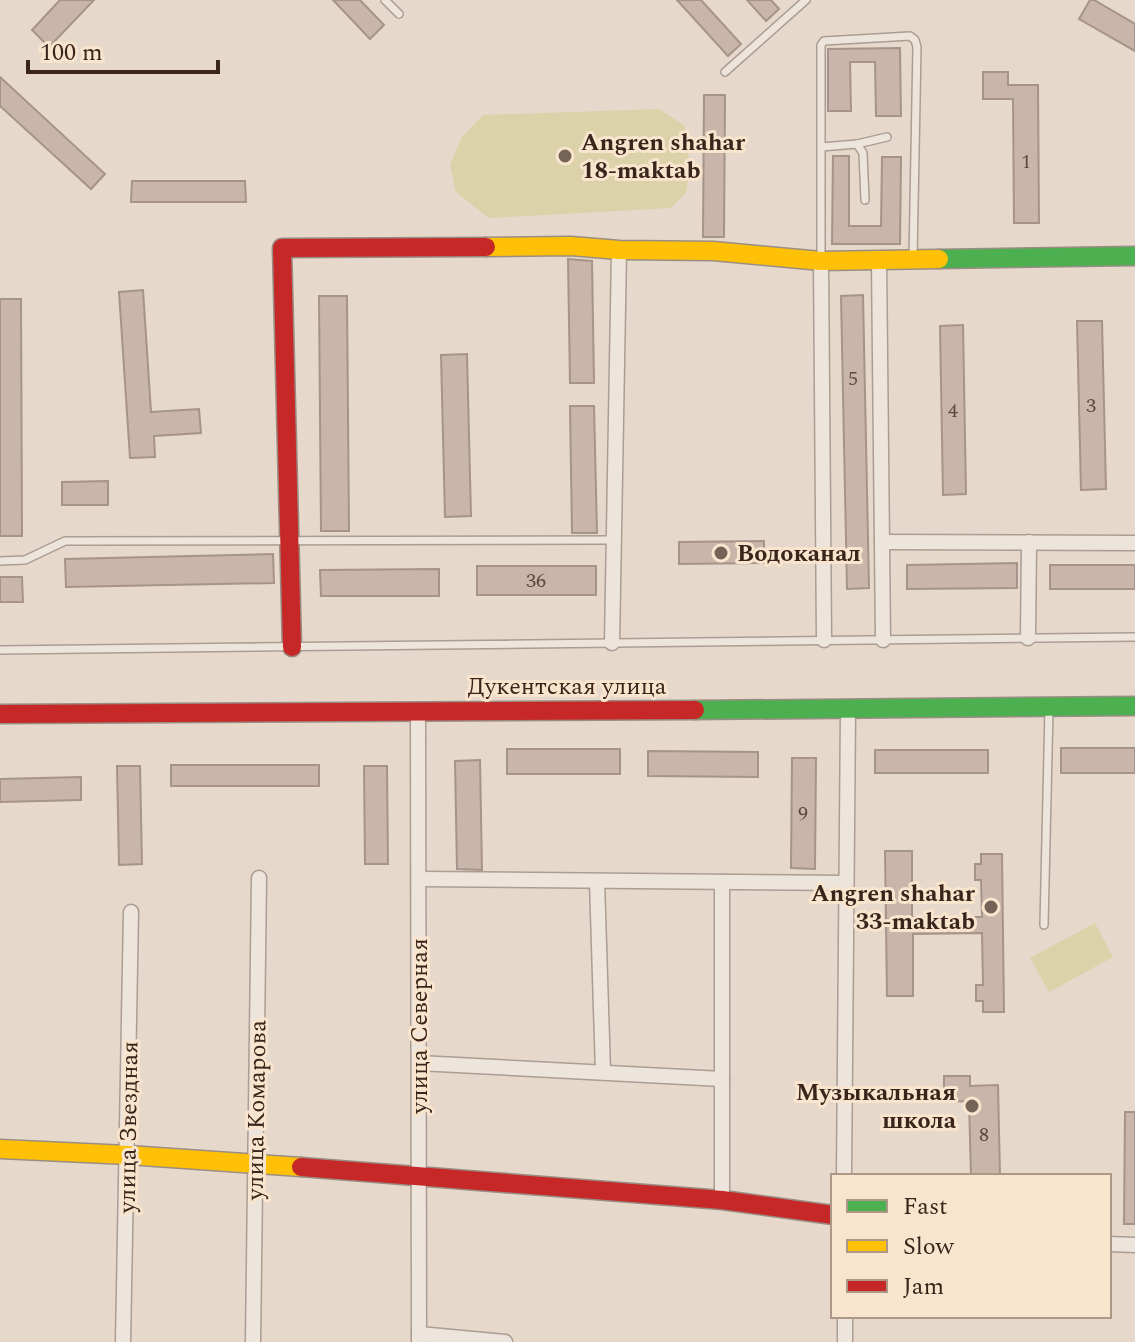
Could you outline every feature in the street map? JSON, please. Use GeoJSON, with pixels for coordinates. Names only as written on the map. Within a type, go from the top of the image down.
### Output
{"type":"FeatureCollection","features":[{"type":"Feature","properties":{"kind":"street"},"geometry":{"type":"LineString","coordinates":[[292,647],[282,248],[571,246],[713,251],[821,261],[1135,256]]}},
{"type":"Feature","properties":{"kind":"street"},"geometry":{"type":"LineString","coordinates":[[612,643],[619,250]]}},
{"type":"Feature","properties":{"kind":"street"},"geometry":{"type":"LineString","coordinates":[[879,260],[883,640]]}},
{"type":"Feature","properties":{"kind":"street"},"geometry":{"type":"LineString","coordinates":[[821,261],[824,640]]}},
{"type":"Feature","properties":{"kind":"street"},"geometry":{"type":"LineString","coordinates":[[882,542],[1135,543]]}},
{"type":"Feature","properties":{"kind":"street"},"geometry":{"type":"LineString","coordinates":[[1028,638],[1029,542]]}},
{"type":"Feature","properties":{"kind":"street","name":"Дукентская улица"},"geometry":{"type":"LineString","coordinates":[[0,714],[1135,706]]}},
{"type":"Feature","properties":{"kind":"street"},"geometry":{"type":"LineString","coordinates":[[844,1174],[848,710]]}},
{"type":"Feature","properties":{"kind":"street","name":"улица Северная"},"geometry":{"type":"LineString","coordinates":[[418,711],[419,1338]]}},
{"type":"Feature","properties":{"kind":"street","name":"улица Комарова"},"geometry":{"type":"LineString","coordinates":[[253,1342],[259,878]]}},
{"type":"Feature","properties":{"kind":"street"},"geometry":{"type":"LineString","coordinates":[[419,879],[846,883]]}},
{"type":"Feature","properties":{"kind":"street"},"geometry":{"type":"LineString","coordinates":[[597,881],[603,1072]]}},
{"type":"Feature","properties":{"kind":"street"},"geometry":{"type":"LineString","coordinates":[[722,882],[722,1200]]}},
{"type":"Feature","properties":{"kind":"street","name":"улица Звездная"},"geometry":{"type":"LineString","coordinates":[[123,1342],[131,912]]}},
{"type":"Feature","properties":{"kind":"street"},"geometry":{"type":"LineString","coordinates":[[419,1063],[722,1079]]}},
{"type":"Feature","properties":{"kind":"street"},"geometry":{"type":"LineString","coordinates":[[0,1149],[419,1175],[722,1200],[831,1215]]}},
{"type":"Feature","properties":{"kind":"street"},"geometry":{"type":"LineString","coordinates":[[1111,1244],[1135,1245]]}},
{"type":"Feature","properties":{"kind":"street"},"geometry":{"type":"LineString","coordinates":[[845,1318],[845,1342]]}},
{"type":"Feature","properties":{"kind":"street"},"geometry":{"type":"LineString","coordinates":[[419,1338],[505,1342]]}},
{"type":"Feature","properties":{"kind":"lane"},"geometry":{"type":"LineString","coordinates":[[385,0],[399,14]]}},
{"type":"Feature","properties":{"kind":"lane"},"geometry":{"type":"LineString","coordinates":[[725,72],[806,0]]}},
{"type":"Feature","properties":{"kind":"lane"},"geometry":{"type":"LineString","coordinates":[[821,261],[821,45],[824,41],[910,36],[917,47],[913,260]]}},
{"type":"Feature","properties":{"kind":"lane"},"geometry":{"type":"LineString","coordinates":[[821,147],[857,144],[887,137]]}},
{"type":"Feature","properties":{"kind":"lane"},"geometry":{"type":"LineString","coordinates":[[857,144],[863,153],[865,200]]}},
{"type":"Feature","properties":{"kind":"lane"},"geometry":{"type":"LineString","coordinates":[[0,561],[25,560],[65,541],[614,540]]}},
{"type":"Feature","properties":{"kind":"lane"},"geometry":{"type":"LineString","coordinates":[[0,650],[1135,637]]}},
{"type":"Feature","properties":{"kind":"lane"},"geometry":{"type":"LineString","coordinates":[[1044,925],[1049,708]]}},
{"type":"Feature","properties":{"kind":"shaded area"},"geometry":{"type":"Polygon","coordinates":[[[659,109],[685,126],[690,169],[686,193],[671,208],[489,218],[456,192],[450,165],[462,137],[483,115],[659,109]]]}},
{"type":"Feature","properties":{"kind":"shaded area"},"geometry":{"type":"Polygon","coordinates":[[[1095,923],[1113,957],[1049,992],[1030,958],[1095,923]]]}},
{"type":"Feature","properties":{"kind":"building"},"geometry":{"type":"Polygon","coordinates":[[[60,0],[94,0],[49,47],[32,30],[60,0]]]}},
{"type":"Feature","properties":{"kind":"building"},"geometry":{"type":"Polygon","coordinates":[[[333,0],[360,0],[384,25],[370,39],[333,0]]]}},
{"type":"Feature","properties":{"kind":"building"},"geometry":{"type":"Polygon","coordinates":[[[677,0],[701,0],[741,44],[728,56],[677,0]]]}},
{"type":"Feature","properties":{"kind":"building"},"geometry":{"type":"Polygon","coordinates":[[[747,0],[771,0],[779,9],[766,21],[747,0]]]}},
{"type":"Feature","properties":{"kind":"building"},"geometry":{"type":"Polygon","coordinates":[[[1090,0],[1135,24],[1135,51],[1079,19],[1090,0]]]}},
{"type":"Feature","properties":{"kind":"building"},"geometry":{"type":"Polygon","coordinates":[[[900,48],[901,116],[876,116],[875,62],[850,62],[851,111],[828,111],[828,49],[900,48]]]}},
{"type":"Feature","properties":{"kind":"building"},"geometry":{"type":"Polygon","coordinates":[[[983,72],[1008,72],[1008,85],[1038,85],[1039,223],[1014,223],[1013,99],[983,99],[983,72]]]}},
{"type":"Feature","properties":{"kind":"building"},"geometry":{"type":"Polygon","coordinates":[[[0,77],[105,174],[91,189],[0,106],[0,77]]]}},
{"type":"Feature","properties":{"kind":"building"},"geometry":{"type":"Polygon","coordinates":[[[704,95],[725,95],[724,237],[703,237],[704,95]]]}},
{"type":"Feature","properties":{"kind":"building"},"geometry":{"type":"Polygon","coordinates":[[[833,156],[849,156],[849,226],[881,226],[882,157],[901,157],[900,244],[832,244],[833,156]]]}},
{"type":"Feature","properties":{"kind":"building"},"geometry":{"type":"Polygon","coordinates":[[[132,181],[245,181],[246,202],[131,202],[132,181]]]}},
{"type":"Feature","properties":{"kind":"building"},"geometry":{"type":"Polygon","coordinates":[[[568,259],[592,261],[594,383],[570,383],[568,259]]]}},
{"type":"Feature","properties":{"kind":"building"},"geometry":{"type":"Polygon","coordinates":[[[143,290],[151,412],[199,409],[201,433],[154,436],[155,457],[130,458],[119,292],[143,290]]]}},
{"type":"Feature","properties":{"kind":"building"},"geometry":{"type":"Polygon","coordinates":[[[863,295],[869,588],[847,589],[841,296],[863,295]]]}},
{"type":"Feature","properties":{"kind":"building"},"geometry":{"type":"Polygon","coordinates":[[[319,296],[347,296],[349,531],[321,531],[319,296]]]}},
{"type":"Feature","properties":{"kind":"building"},"geometry":{"type":"Polygon","coordinates":[[[0,299],[21,299],[22,536],[0,536],[0,299]]]}},
{"type":"Feature","properties":{"kind":"building"},"geometry":{"type":"Polygon","coordinates":[[[1077,321],[1102,321],[1106,489],[1081,490],[1077,321]]]}},
{"type":"Feature","properties":{"kind":"building"},"geometry":{"type":"Polygon","coordinates":[[[963,325],[966,494],[943,495],[940,326],[963,325]]]}},
{"type":"Feature","properties":{"kind":"building"},"geometry":{"type":"Polygon","coordinates":[[[467,354],[471,516],[445,517],[441,355],[467,354]]]}},
{"type":"Feature","properties":{"kind":"building"},"geometry":{"type":"Polygon","coordinates":[[[570,406],[594,406],[597,533],[572,533],[570,406]]]}},
{"type":"Feature","properties":{"kind":"building"},"geometry":{"type":"Polygon","coordinates":[[[108,481],[108,505],[62,505],[62,482],[108,481]]]}},
{"type":"Feature","properties":{"kind":"building"},"geometry":{"type":"Polygon","coordinates":[[[764,541],[764,563],[679,564],[679,542],[764,541]]]}},
{"type":"Feature","properties":{"kind":"building"},"geometry":{"type":"Polygon","coordinates":[[[273,554],[274,583],[66,587],[65,559],[273,554]]]}},
{"type":"Feature","properties":{"kind":"building"},"geometry":{"type":"Polygon","coordinates":[[[1017,563],[1017,588],[907,589],[907,565],[1017,563]]]}},
{"type":"Feature","properties":{"kind":"building"},"geometry":{"type":"Polygon","coordinates":[[[1050,565],[1135,565],[1135,589],[1050,589],[1050,565]]]}},
{"type":"Feature","properties":{"kind":"building"},"geometry":{"type":"Polygon","coordinates":[[[477,566],[596,566],[596,595],[477,595],[477,566]]]}},
{"type":"Feature","properties":{"kind":"building"},"geometry":{"type":"Polygon","coordinates":[[[439,569],[439,596],[321,596],[320,570],[439,569]]]}},
{"type":"Feature","properties":{"kind":"building"},"geometry":{"type":"Polygon","coordinates":[[[0,577],[22,577],[23,602],[0,602],[0,577]]]}},
{"type":"Feature","properties":{"kind":"building"},"geometry":{"type":"Polygon","coordinates":[[[1061,748],[1135,748],[1135,773],[1061,773],[1061,748]]]}},
{"type":"Feature","properties":{"kind":"building"},"geometry":{"type":"Polygon","coordinates":[[[507,749],[620,749],[620,774],[507,774],[507,749]]]}},
{"type":"Feature","properties":{"kind":"building"},"geometry":{"type":"Polygon","coordinates":[[[875,750],[988,750],[988,773],[875,773],[875,750]]]}},
{"type":"Feature","properties":{"kind":"building"},"geometry":{"type":"Polygon","coordinates":[[[648,751],[758,752],[758,777],[648,776],[648,751]]]}},
{"type":"Feature","properties":{"kind":"building"},"geometry":{"type":"Polygon","coordinates":[[[792,758],[816,758],[815,869],[791,868],[792,758]]]}},
{"type":"Feature","properties":{"kind":"building"},"geometry":{"type":"Polygon","coordinates":[[[480,760],[482,870],[457,869],[455,761],[480,760]]]}},
{"type":"Feature","properties":{"kind":"building"},"geometry":{"type":"Polygon","coordinates":[[[171,765],[319,765],[319,786],[171,786],[171,765]]]}},
{"type":"Feature","properties":{"kind":"building"},"geometry":{"type":"Polygon","coordinates":[[[117,766],[140,766],[142,864],[119,865],[117,766]]]}},
{"type":"Feature","properties":{"kind":"building"},"geometry":{"type":"Polygon","coordinates":[[[364,766],[387,766],[388,864],[365,864],[364,766]]]}},
{"type":"Feature","properties":{"kind":"building"},"geometry":{"type":"Polygon","coordinates":[[[81,777],[81,800],[0,802],[0,779],[81,777]]]}},
{"type":"Feature","properties":{"kind":"building"},"geometry":{"type":"Polygon","coordinates":[[[885,851],[912,851],[912,917],[982,917],[981,880],[975,880],[975,864],[981,864],[981,854],[1002,854],[1004,1012],[983,1012],[983,1001],[976,1001],[976,985],[983,985],[982,933],[913,934],[913,996],[887,996],[885,851]]]}},
{"type":"Feature","properties":{"kind":"building"},"geometry":{"type":"Polygon","coordinates":[[[944,1076],[970,1076],[970,1086],[998,1085],[1000,1174],[971,1174],[969,1101],[944,1102],[944,1076]]]}},
{"type":"Feature","properties":{"kind":"building"},"geometry":{"type":"Polygon","coordinates":[[[1125,1112],[1135,1112],[1135,1224],[1124,1224],[1125,1112]]]}},
{"type":"Feature","properties":{"kind":"traffic: fast"},"geometry":{"type":"LineString","coordinates":[[939,259],[1135,256]]}},
{"type":"Feature","properties":{"kind":"traffic: fast"},"geometry":{"type":"LineString","coordinates":[[695,710],[1135,706]]}},
{"type":"Feature","properties":{"kind":"traffic: slow"},"geometry":{"type":"LineString","coordinates":[[486,247],[571,246],[713,251],[821,261],[939,259]]}},
{"type":"Feature","properties":{"kind":"traffic: slow"},"geometry":{"type":"LineString","coordinates":[[0,1149],[301,1167]]}},
{"type":"Feature","properties":{"kind":"traffic: jam"},"geometry":{"type":"LineString","coordinates":[[292,647],[282,248],[486,247]]}},
{"type":"Feature","properties":{"kind":"traffic: jam"},"geometry":{"type":"LineString","coordinates":[[0,714],[695,710]]}},
{"type":"Feature","properties":{"kind":"traffic: jam"},"geometry":{"type":"LineString","coordinates":[[301,1167],[722,1200],[831,1215]]}},
{"type":"Feature","properties":{"kind":"place","name":"Angren shahar 18-maktab"},"geometry":{"type":"Point","coordinates":[565,156]}},
{"type":"Feature","properties":{"kind":"place","name":"Водоканал"},"geometry":{"type":"Point","coordinates":[721,553]}},
{"type":"Feature","properties":{"kind":"place","name":"Angren shahar 33-maktab"},"geometry":{"type":"Point","coordinates":[991,907]}},
{"type":"Feature","properties":{"kind":"place","name":"Музыкальная школа"},"geometry":{"type":"Point","coordinates":[972,1106]}}]}
